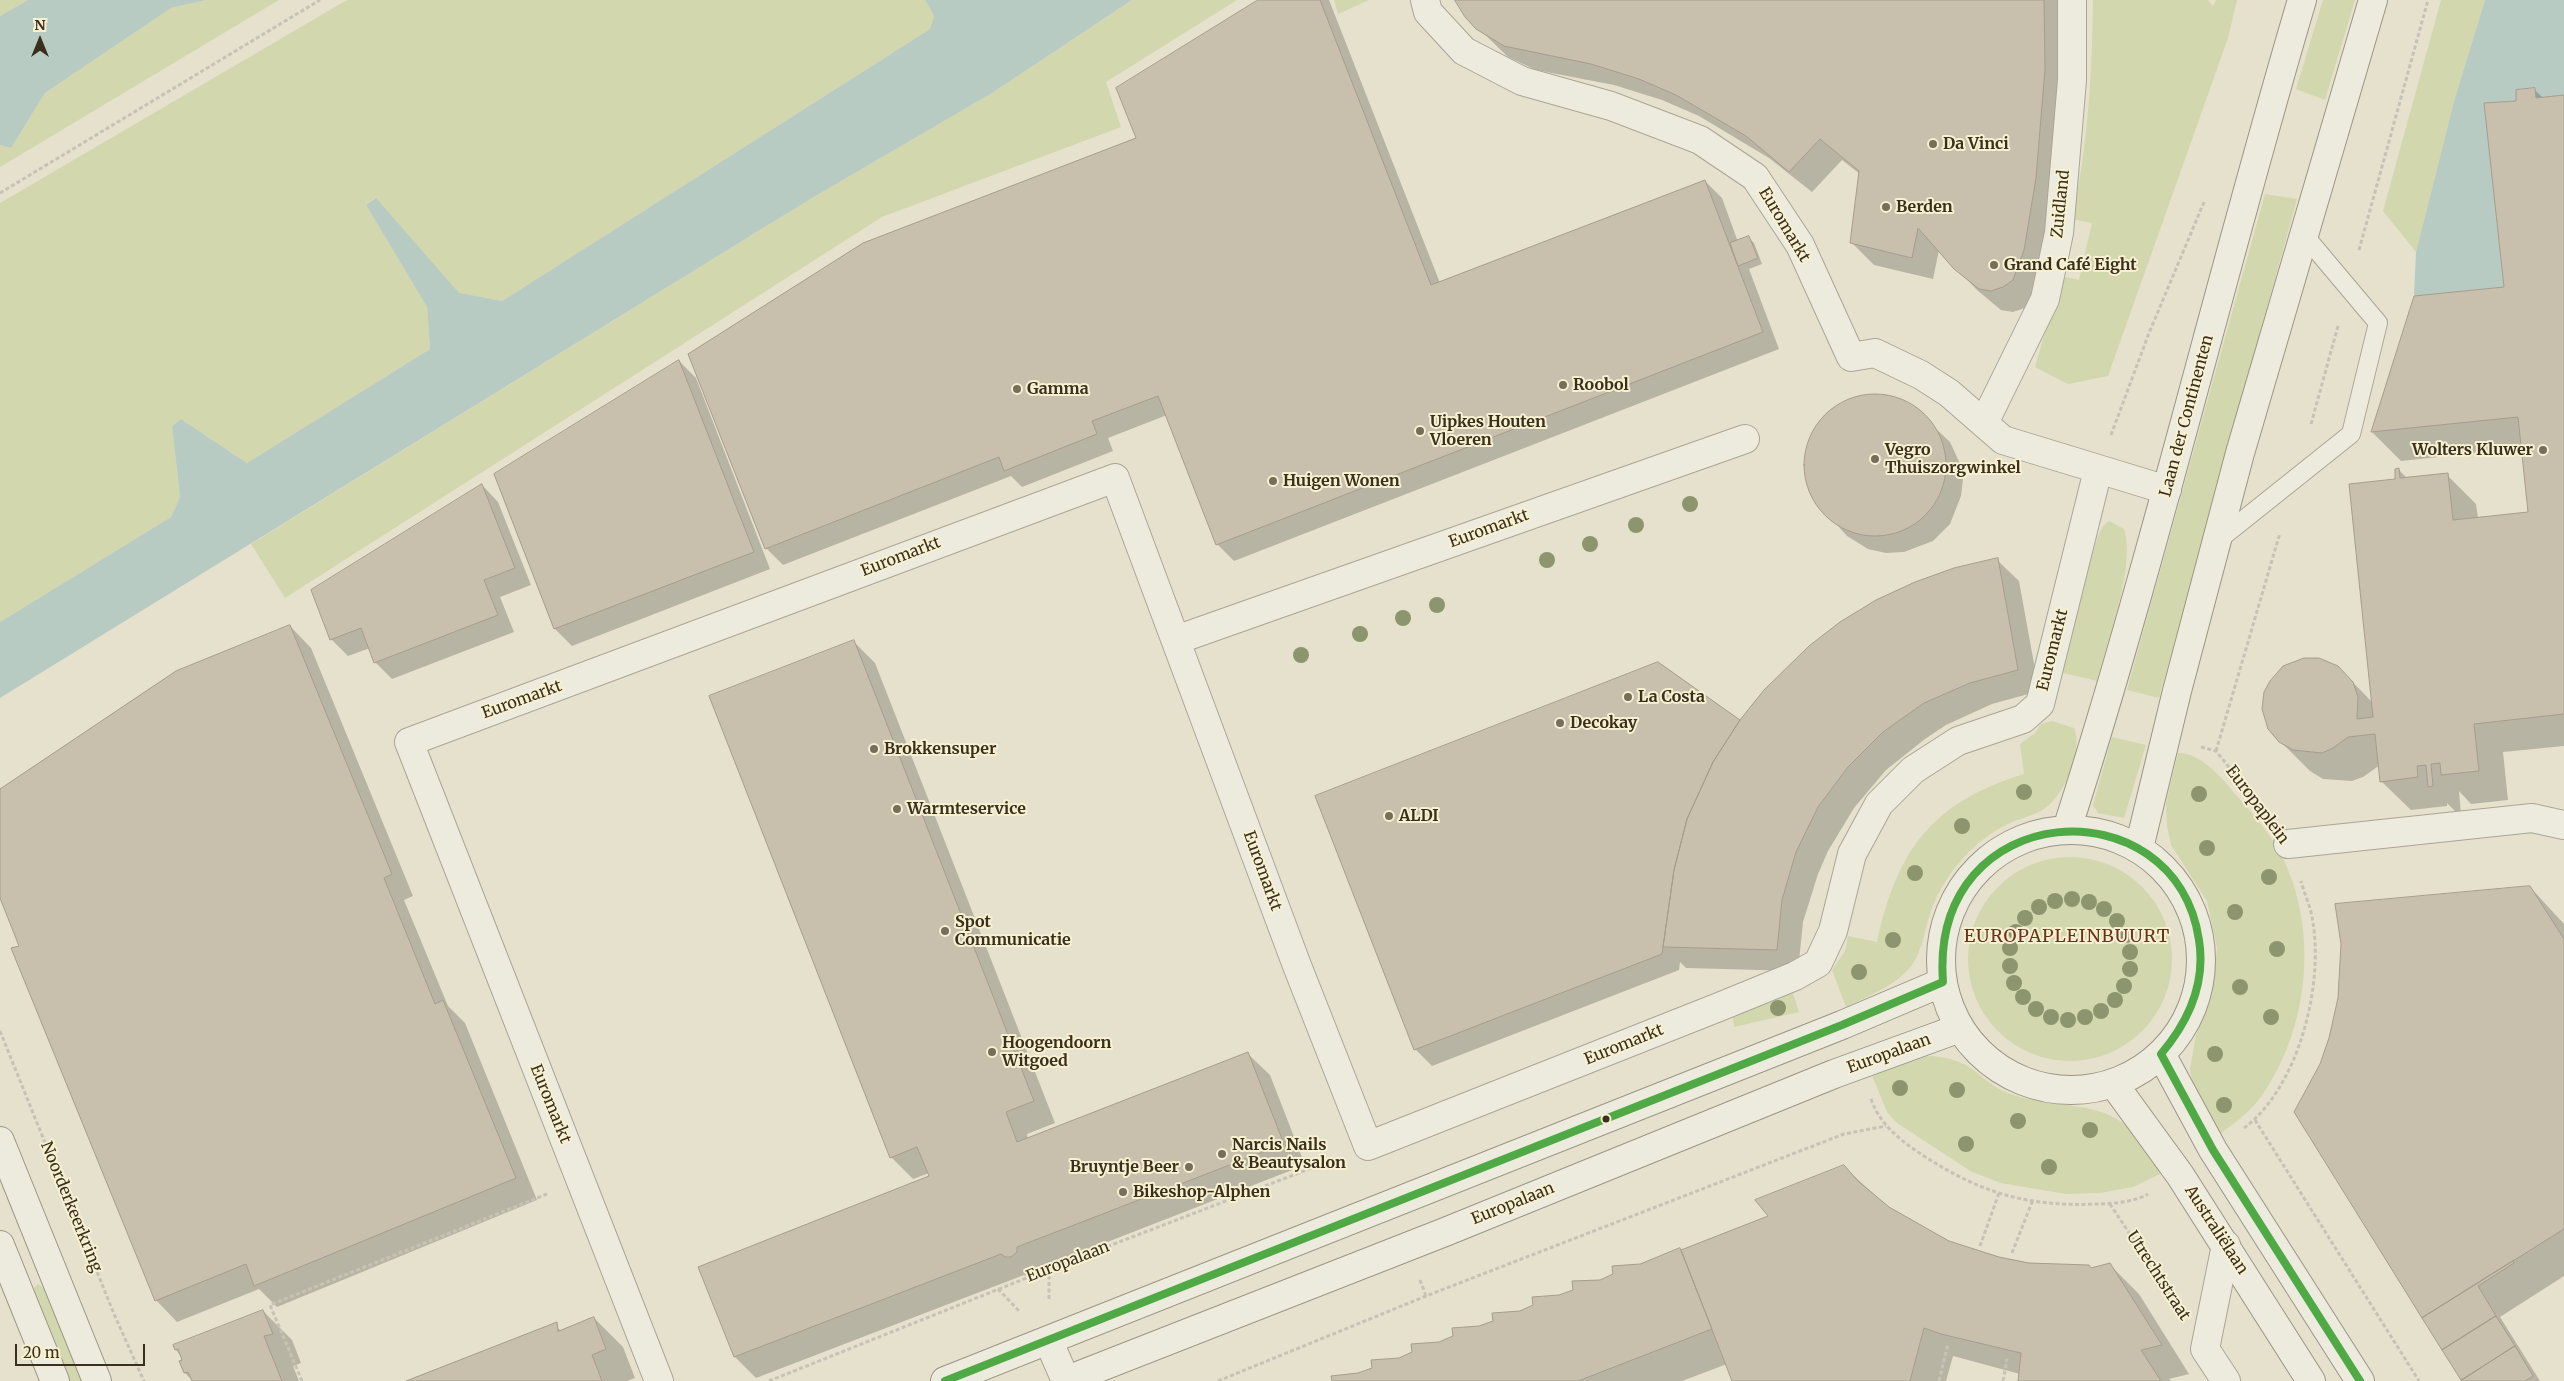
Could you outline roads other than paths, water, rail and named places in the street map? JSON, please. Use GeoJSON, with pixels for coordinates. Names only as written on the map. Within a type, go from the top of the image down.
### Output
{"type":"FeatureCollection","features":[{"type":"Feature","properties":{"kind":"street","name":"Zuidland"},"geometry":{"type":"LineString","coordinates":[[1984,423],[2045,299],[2059,233],[2072,80],[2072,0]]}},
{"type":"Feature","properties":{"kind":"street","name":"Laan der Continenten"},"geometry":{"type":"LineString","coordinates":[[2067,830],[2102,721],[2167,490],[2270,106],[2302,0]]}},
{"type":"Feature","properties":{"kind":"street"},"geometry":{"type":"LineString","coordinates":[[2139,848],[2240,453],[2373,0]]}},
{"type":"Feature","properties":{"kind":"street","name":"Euromarkt"},"geometry":{"type":"LineString","coordinates":[[1426,6],[1464,51],[1522,81],[1611,106],[1700,140],[1755,178],[1800,245],[1851,357],[1874,353],[1899,364],[1949,393],[2003,440],[2167,490]]}},
{"type":"Feature","properties":{"kind":"street","name":"Euromarkt"},"geometry":{"type":"LineString","coordinates":[[1176,640],[1745,439]]}},
{"type":"Feature","properties":{"kind":"street","name":"Euromarkt"},"geometry":{"type":"LineString","coordinates":[[659,1381],[408,742],[1115,478],[1296,963],[1368,1146],[1728,1004],[1795,976],[1818,963],[1832,931],[1852,854],[1879,804],[1913,770],[1958,741],[2023,718],[2040,704],[2098,470]]}},
{"type":"Feature","properties":{"kind":"street"},"geometry":{"type":"LineString","coordinates":[[2288,844],[2532,818],[2564,825]]}},
{"type":"Feature","properties":{"kind":"street"},"geometry":{"type":"LineString","coordinates":[[2067,830],[2104,834],[2139,848],[2157,861],[2176,883],[2194,914],[2200,935],[2202,956],[2196,999],[2187,1020],[2161,1054],[2130,1076],[2113,1083],[2074,1090],[2055,1089],[2018,1078],[2001,1070],[1985,1057],[1960,1028],[1953,1014],[1943,982],[1943,938],[1958,896],[1970,877],[1986,861],[2004,848],[2045,832],[2067,830]]}},
{"type":"Feature","properties":{"kind":"street"},"geometry":{"type":"LineString","coordinates":[[946,1381],[1049,1342],[1835,1028],[1943,982]]}},
{"type":"Feature","properties":{"kind":"street","name":"Europalaan"},"geometry":{"type":"LineString","coordinates":[[1049,1342],[1065,1381],[1454,1228],[1834,1074],[1960,1028]]}},
{"type":"Feature","properties":{"kind":"street"},"geometry":{"type":"LineString","coordinates":[[2161,1054],[2213,1150],[2360,1381]]}},
{"type":"Feature","properties":{"kind":"street","name":"Australiëlaan"},"geometry":{"type":"LineString","coordinates":[[2113,1083],[2180,1175],[2311,1381]]}},
{"type":"Feature","properties":{"kind":"street"},"geometry":{"type":"LineString","coordinates":[[0,1141],[97,1381]]}},
{"type":"Feature","properties":{"kind":"street"},"geometry":{"type":"LineString","coordinates":[[0,1245],[55,1381]]}},
{"type":"Feature","properties":{"kind":"street","name":"Utrechtstraat"},"geometry":{"type":"LineString","coordinates":[[2226,1245],[2205,1349],[2226,1381]]}},
{"type":"Feature","properties":{"kind":"lane"},"geometry":{"type":"LineString","coordinates":[[2216,542],[2351,434],[2378,323],[2304,236]]}},
{"type":"Feature","properties":{"kind":"place","name":"Da Vinci"},"geometry":{"type":"Point","coordinates":[1933,144]}},
{"type":"Feature","properties":{"kind":"place","name":"Berden"},"geometry":{"type":"Point","coordinates":[1886,207]}},
{"type":"Feature","properties":{"kind":"place","name":"Grand Café Eight"},"geometry":{"type":"Point","coordinates":[1994,265]}},
{"type":"Feature","properties":{"kind":"place","name":"Roobol"},"geometry":{"type":"Point","coordinates":[1563,385]}},
{"type":"Feature","properties":{"kind":"place","name":"Gamma"},"geometry":{"type":"Point","coordinates":[1017,389]}},
{"type":"Feature","properties":{"kind":"place","name":"Uipkes Houten Vloeren"},"geometry":{"type":"Point","coordinates":[1420,431]}},
{"type":"Feature","properties":{"kind":"place","name":"Wolters Kluwer"},"geometry":{"type":"Point","coordinates":[2543,450]}},
{"type":"Feature","properties":{"kind":"place","name":"Vegro Thuiszorgwinkel"},"geometry":{"type":"Point","coordinates":[1875,459]}},
{"type":"Feature","properties":{"kind":"place","name":"Huigen Wonen"},"geometry":{"type":"Point","coordinates":[1273,481]}},
{"type":"Feature","properties":{"kind":"place","name":"La Costa"},"geometry":{"type":"Point","coordinates":[1628,697]}},
{"type":"Feature","properties":{"kind":"place","name":"Decokay"},"geometry":{"type":"Point","coordinates":[1560,723]}},
{"type":"Feature","properties":{"kind":"place","name":"Brokkensuper"},"geometry":{"type":"Point","coordinates":[874,749]}},
{"type":"Feature","properties":{"kind":"place","name":"Warmteservice"},"geometry":{"type":"Point","coordinates":[897,809]}},
{"type":"Feature","properties":{"kind":"place","name":"ALDI"},"geometry":{"type":"Point","coordinates":[1389,816]}},
{"type":"Feature","properties":{"kind":"place","name":"Spot Communicatie"},"geometry":{"type":"Point","coordinates":[945,931]}},
{"type":"Feature","properties":{"kind":"place","name":"Hoogendoorn Witgoed"},"geometry":{"type":"Point","coordinates":[992,1052]}},
{"type":"Feature","properties":{"kind":"place","name":"Narcis Nails & Beautysalon"},"geometry":{"type":"Point","coordinates":[1222,1154]}},
{"type":"Feature","properties":{"kind":"place","name":"Bruyntje Beer"},"geometry":{"type":"Point","coordinates":[1189,1167]}},
{"type":"Feature","properties":{"kind":"place","name":"Bikeshop-Alphen"},"geometry":{"type":"Point","coordinates":[1123,1192]}},
{"type":"Feature","properties":{"kind":"district","name":"EUROPAPLEINBUURT"},"geometry":{"type":"Point","coordinates":[2067,937]}}]}
